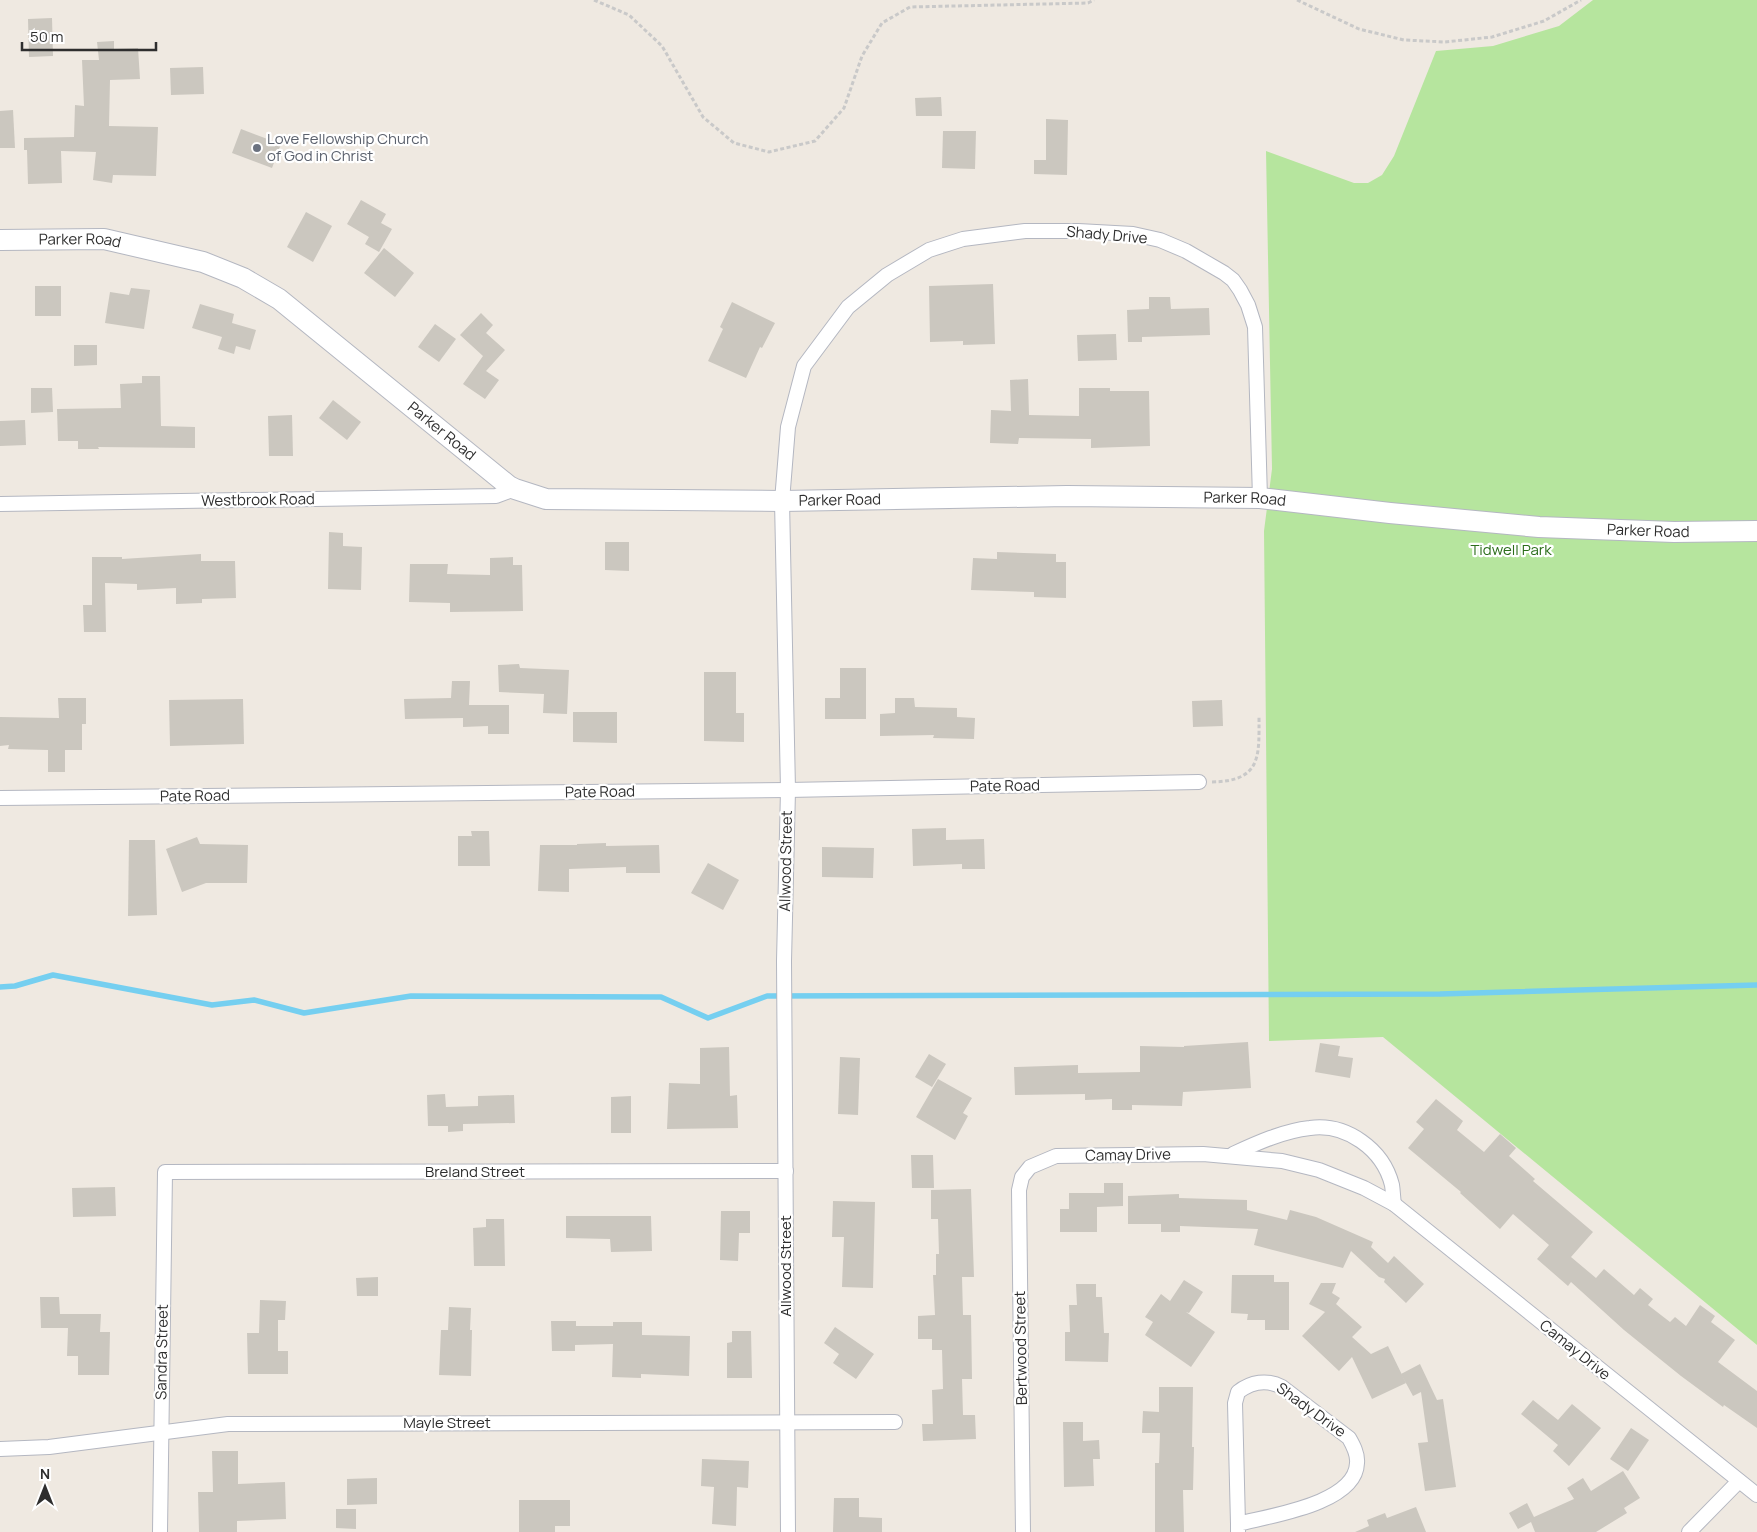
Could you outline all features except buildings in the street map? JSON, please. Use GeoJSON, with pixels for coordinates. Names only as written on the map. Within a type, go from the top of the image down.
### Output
{"type":"FeatureCollection","features":[{"type":"Feature","properties":{"kind":"main road","name":"Parker Road"},"geometry":{"type":"LineString","coordinates":[[0,240],[104,239],[203,262],[243,278],[279,299],[505,493],[546,499],[782,501],[1068,496],[1260,498],[1539,527],[1674,532],[1757,532]]}},
{"type":"Feature","properties":{"kind":"street","name":"Shady Drive"},"geometry":{"type":"LineString","coordinates":[[929,250],[963,239],[1025,231],[1133,234],[1160,240],[1186,251],[1224,272],[1240,290],[1248,305],[1254,327],[1260,498]]}},
{"type":"Feature","properties":{"kind":"street","name":"Allwood Street"},"geometry":{"type":"LineString","coordinates":[[788,1532],[784,961],[788,790],[782,501],[788,427],[804,366],[848,307],[887,276],[929,250]]}},
{"type":"Feature","properties":{"kind":"street","name":"Westbrook Road"},"geometry":{"type":"LineString","coordinates":[[0,504],[505,493]]}},
{"type":"Feature","properties":{"kind":"street","name":"Pate Road"},"geometry":{"type":"LineString","coordinates":[[0,798],[788,790],[1199,782]]}},
{"type":"Feature","properties":{"kind":"street","name":"Camay Drive"},"geometry":{"type":"LineString","coordinates":[[1228,1155],[1289,1132],[1311,1127],[1340,1130],[1364,1142],[1380,1160],[1392,1184],[1394,1204]]}},
{"type":"Feature","properties":{"kind":"street","name":"Camay Drive"},"geometry":{"type":"LineString","coordinates":[[1030,1167],[1056,1156],[1228,1155],[1282,1161],[1319,1170],[1364,1188],[1394,1204],[1757,1496]]}},
{"type":"Feature","properties":{"kind":"street","name":"Bertwood Street"},"geometry":{"type":"LineString","coordinates":[[1023,1532],[1019,1190],[1022,1177],[1030,1167]]}},
{"type":"Feature","properties":{"kind":"street","name":"Breland Street"},"geometry":{"type":"LineString","coordinates":[[165,1172],[786,1171]]}},
{"type":"Feature","properties":{"kind":"street","name":"Sandra Street"},"geometry":{"type":"LineString","coordinates":[[160,1532],[165,1172]]}},
{"type":"Feature","properties":{"kind":"street","name":"Shady Drive"},"geometry":{"type":"LineString","coordinates":[[1261,1382],[1274,1382],[1349,1438],[1355,1449],[1358,1463],[1354,1475],[1347,1486],[1330,1497],[1306,1507],[1238,1528],[1236,1403],[1238,1392],[1246,1386],[1261,1382]]}},
{"type":"Feature","properties":{"kind":"street","name":"Mayle Street"},"geometry":{"type":"LineString","coordinates":[[0,1449],[49,1447],[228,1424],[895,1422]]}},
{"type":"Feature","properties":{"kind":"street"},"geometry":{"type":"LineString","coordinates":[[1689,1532],[1739,1481]]}},
{"type":"Feature","properties":{"kind":"path"},"geometry":{"type":"LineString","coordinates":[[594,0],[629,15],[662,46],[703,117],[734,143],[768,152],[815,141],[844,108],[862,56],[882,23],[910,8],[1088,3],[1094,0]]}},
{"type":"Feature","properties":{"kind":"path"},"geometry":{"type":"LineString","coordinates":[[1296,0],[1359,29],[1404,40],[1445,42],[1492,37],[1544,21],[1580,0]]}},
{"type":"Feature","properties":{"kind":"path"},"geometry":{"type":"LineString","coordinates":[[1199,782],[1229,782],[1246,774],[1252,768],[1257,760],[1259,751],[1259,716]]}},
{"type":"Feature","properties":{"kind":"green space","name":"Tidwell Park"},"geometry":{"type":"Polygon","coordinates":[[[1593,0],[1757,0],[1757,1345],[1383,1037],[1269,1041],[1264,531],[1272,469],[1266,151],[1354,183],[1368,183],[1382,175],[1394,156],[1436,51],[1493,46],[1559,26],[1593,0]]]}},
{"type":"Feature","properties":{"kind":"waterway"},"geometry":{"type":"LineString","coordinates":[[0,987],[15,986],[53,975],[212,1005],[254,1000],[304,1013],[411,996],[661,997],[708,1018],[767,996],[1440,994],[1757,985]]}},
{"type":"Feature","properties":{"kind":"place","name":"Love Fellowship Church of God in Christ"},"geometry":{"type":"Point","coordinates":[257,148]}}]}
